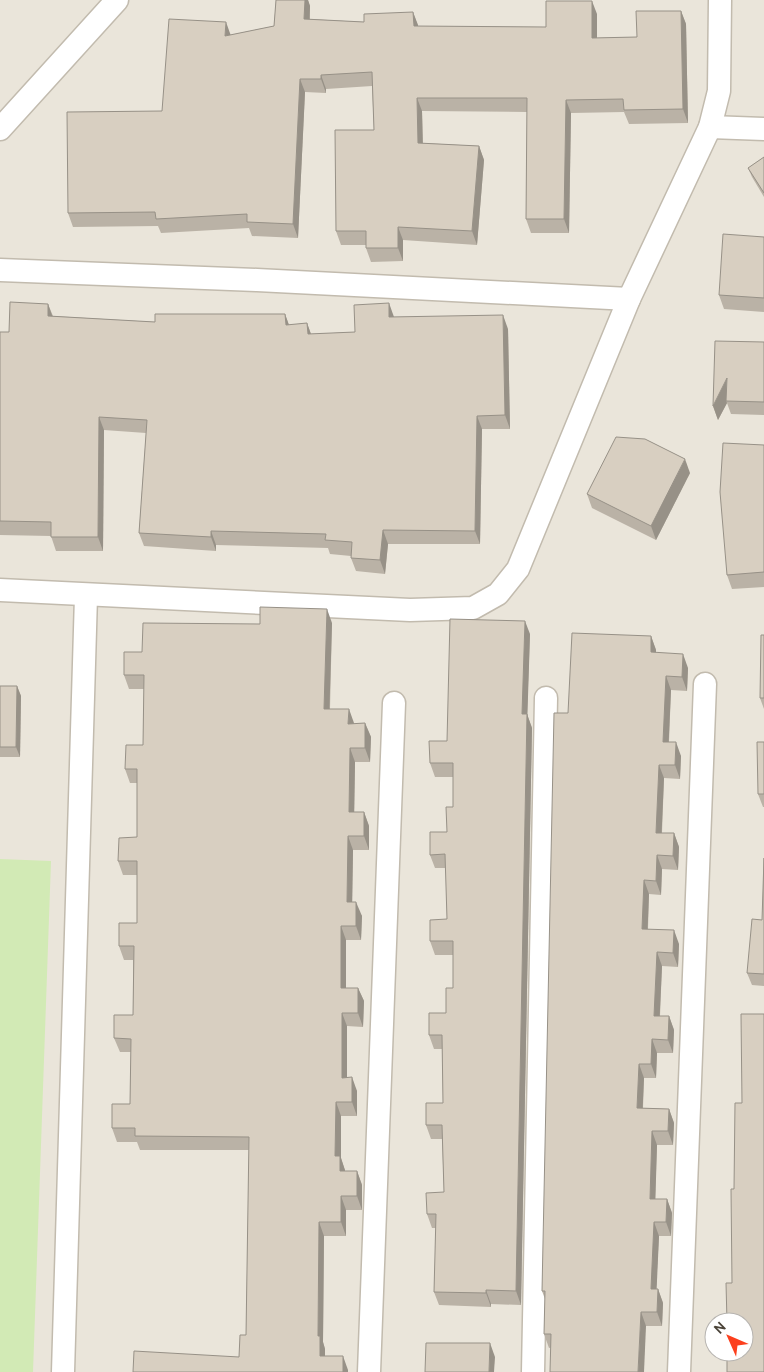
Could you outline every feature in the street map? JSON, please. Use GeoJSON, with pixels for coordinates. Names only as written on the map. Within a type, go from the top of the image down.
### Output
{"type":"FeatureCollection","features":[{"type":"Feature","properties":{"kind":"street"},"geometry":{"type":"LineString","coordinates":[[0,129],[117,0]]}},
{"type":"Feature","properties":{"kind":"street"},"geometry":{"type":"LineString","coordinates":[[0,590],[86,596],[410,610],[473,608],[498,594],[518,570],[629,299],[710,127],[718,91],[720,0]]}},
{"type":"Feature","properties":{"kind":"street"},"geometry":{"type":"LineString","coordinates":[[710,127],[764,129]]}},
{"type":"Feature","properties":{"kind":"street"},"geometry":{"type":"LineString","coordinates":[[0,270],[258,280],[629,299]]}},
{"type":"Feature","properties":{"kind":"street"},"geometry":{"type":"LineString","coordinates":[[63,1372],[86,596]]}},
{"type":"Feature","properties":{"kind":"street"},"geometry":{"type":"LineString","coordinates":[[679,1372],[705,684]]}},
{"type":"Feature","properties":{"kind":"street"},"geometry":{"type":"LineString","coordinates":[[533,1372],[546,698]]}},
{"type":"Feature","properties":{"kind":"street"},"geometry":{"type":"LineString","coordinates":[[369,1372],[394,703]]}},
{"type":"Feature","properties":{"kind":"shaded area"},"geometry":{"type":"Polygon","coordinates":[[[0,0],[764,0],[764,1372],[0,1372],[0,0]]]}},
{"type":"Feature","properties":{"kind":"green space"},"geometry":{"type":"Polygon","coordinates":[[[0,859],[51,861],[33,1372],[0,1372],[0,859]]]}},
{"type":"Feature","properties":{"kind":"building"},"geometry":{"type":"Polygon","coordinates":[[[276,0],[305,0],[304,19],[364,22],[364,14],[413,12],[414,26],[546,27],[546,1],[592,1],[592,38],[637,37],[636,11],[681,11],[683,109],[624,110],[623,99],[566,100],[564,219],[526,219],[527,98],[417,98],[418,143],[479,146],[472,231],[398,227],[398,248],[366,248],[366,231],[336,231],[335,130],[374,130],[372,72],[321,75],[321,79],[300,79],[293,224],[247,222],[247,214],[156,219],[155,212],[68,213],[67,112],[162,111],[169,19],[226,22],[225,36],[274,26],[276,0]]]}},
{"type":"Feature","properties":{"kind":"building"},"geometry":{"type":"Polygon","coordinates":[[[764,157],[764,193],[748,168],[764,157]]]}},
{"type":"Feature","properties":{"kind":"building"},"geometry":{"type":"Polygon","coordinates":[[[723,234],[764,237],[764,298],[719,295],[723,234]]]}},
{"type":"Feature","properties":{"kind":"building"},"geometry":{"type":"Polygon","coordinates":[[[10,302],[48,304],[48,316],[155,322],[155,314],[285,314],[286,325],[307,323],[308,334],[355,332],[354,305],[389,303],[389,317],[503,315],[505,415],[477,416],[475,531],[383,530],[380,560],[351,558],[352,542],[325,540],[326,534],[211,531],[211,537],[139,533],[147,420],[99,417],[98,537],[51,537],[51,522],[0,521],[0,332],[9,332],[10,302]]]}},
{"type":"Feature","properties":{"kind":"building"},"geometry":{"type":"Polygon","coordinates":[[[715,341],[764,342],[764,402],[726,401],[727,378],[713,406],[715,341]]]}},
{"type":"Feature","properties":{"kind":"building"},"geometry":{"type":"Polygon","coordinates":[[[616,437],[645,439],[685,459],[651,526],[587,494],[616,437]]]}},
{"type":"Feature","properties":{"kind":"building"},"geometry":{"type":"Polygon","coordinates":[[[723,443],[764,445],[764,572],[727,575],[720,492],[723,443]]]}},
{"type":"Feature","properties":{"kind":"building"},"geometry":{"type":"Polygon","coordinates":[[[260,607],[327,609],[324,709],[349,709],[348,724],[365,723],[365,748],[350,748],[349,812],[364,812],[364,836],[348,836],[347,902],[356,902],[356,926],[341,926],[341,988],[358,988],[358,1013],[342,1013],[342,1078],[352,1077],[352,1102],[336,1102],[335,1156],[340,1156],[340,1171],[357,1171],[357,1196],[341,1196],[341,1222],[319,1222],[318,1336],[320,1336],[320,1356],[343,1356],[343,1372],[133,1372],[134,1351],[239,1357],[240,1335],[246,1335],[249,1137],[135,1136],[135,1128],[112,1128],[112,1104],[130,1104],[131,1039],[114,1038],[114,1015],[133,1015],[134,946],[119,946],[119,923],[137,923],[137,861],[118,861],[119,838],[137,837],[137,769],[125,769],[126,745],[143,745],[144,675],[124,675],[124,652],[142,652],[143,623],[260,624],[260,607]]]}},
{"type":"Feature","properties":{"kind":"building"},"geometry":{"type":"Polygon","coordinates":[[[450,619],[525,621],[522,714],[527,714],[516,1291],[486,1290],[486,1293],[434,1292],[436,1214],[427,1214],[426,1193],[444,1192],[442,1125],[426,1125],[426,1103],[443,1103],[442,1035],[429,1035],[429,1013],[446,1013],[446,988],[453,988],[453,941],[430,941],[430,920],[447,919],[445,854],[430,855],[430,832],[447,832],[446,807],[453,807],[453,763],[430,763],[429,741],[447,741],[450,619]]]}},
{"type":"Feature","properties":{"kind":"building"},"geometry":{"type":"Polygon","coordinates":[[[572,633],[651,636],[651,652],[683,654],[682,677],[666,676],[663,742],[676,742],[675,765],[659,765],[656,833],[674,833],[673,856],[657,855],[656,881],[644,880],[642,929],[674,930],[673,953],[657,952],[654,1016],[669,1016],[668,1040],[652,1039],[651,1064],[639,1064],[637,1108],[669,1109],[668,1131],[652,1131],[650,1199],[667,1199],[666,1222],[654,1222],[651,1289],[658,1289],[657,1312],[641,1312],[638,1372],[550,1372],[551,1334],[544,1334],[545,1291],[542,1291],[554,713],[568,713],[572,633]]]}},
{"type":"Feature","properties":{"kind":"building"},"geometry":{"type":"Polygon","coordinates":[[[761,635],[764,635],[764,698],[760,698],[761,635]]]}},
{"type":"Feature","properties":{"kind":"building"},"geometry":{"type":"Polygon","coordinates":[[[0,686],[17,686],[16,747],[0,747],[0,686]]]}},
{"type":"Feature","properties":{"kind":"building"},"geometry":{"type":"Polygon","coordinates":[[[757,742],[764,742],[764,794],[758,794],[757,742]]]}},
{"type":"Feature","properties":{"kind":"building"},"geometry":{"type":"Polygon","coordinates":[[[764,858],[764,974],[747,973],[752,919],[762,920],[764,858]]]}},
{"type":"Feature","properties":{"kind":"building"},"geometry":{"type":"Polygon","coordinates":[[[741,1014],[764,1014],[764,1372],[727,1372],[727,1362],[754,1362],[754,1312],[727,1312],[726,1283],[732,1283],[731,1189],[734,1189],[735,1103],[742,1103],[741,1014]]]}},
{"type":"Feature","properties":{"kind":"building"},"geometry":{"type":"Polygon","coordinates":[[[426,1343],[490,1343],[489,1372],[425,1372],[426,1343]]]}}]}
